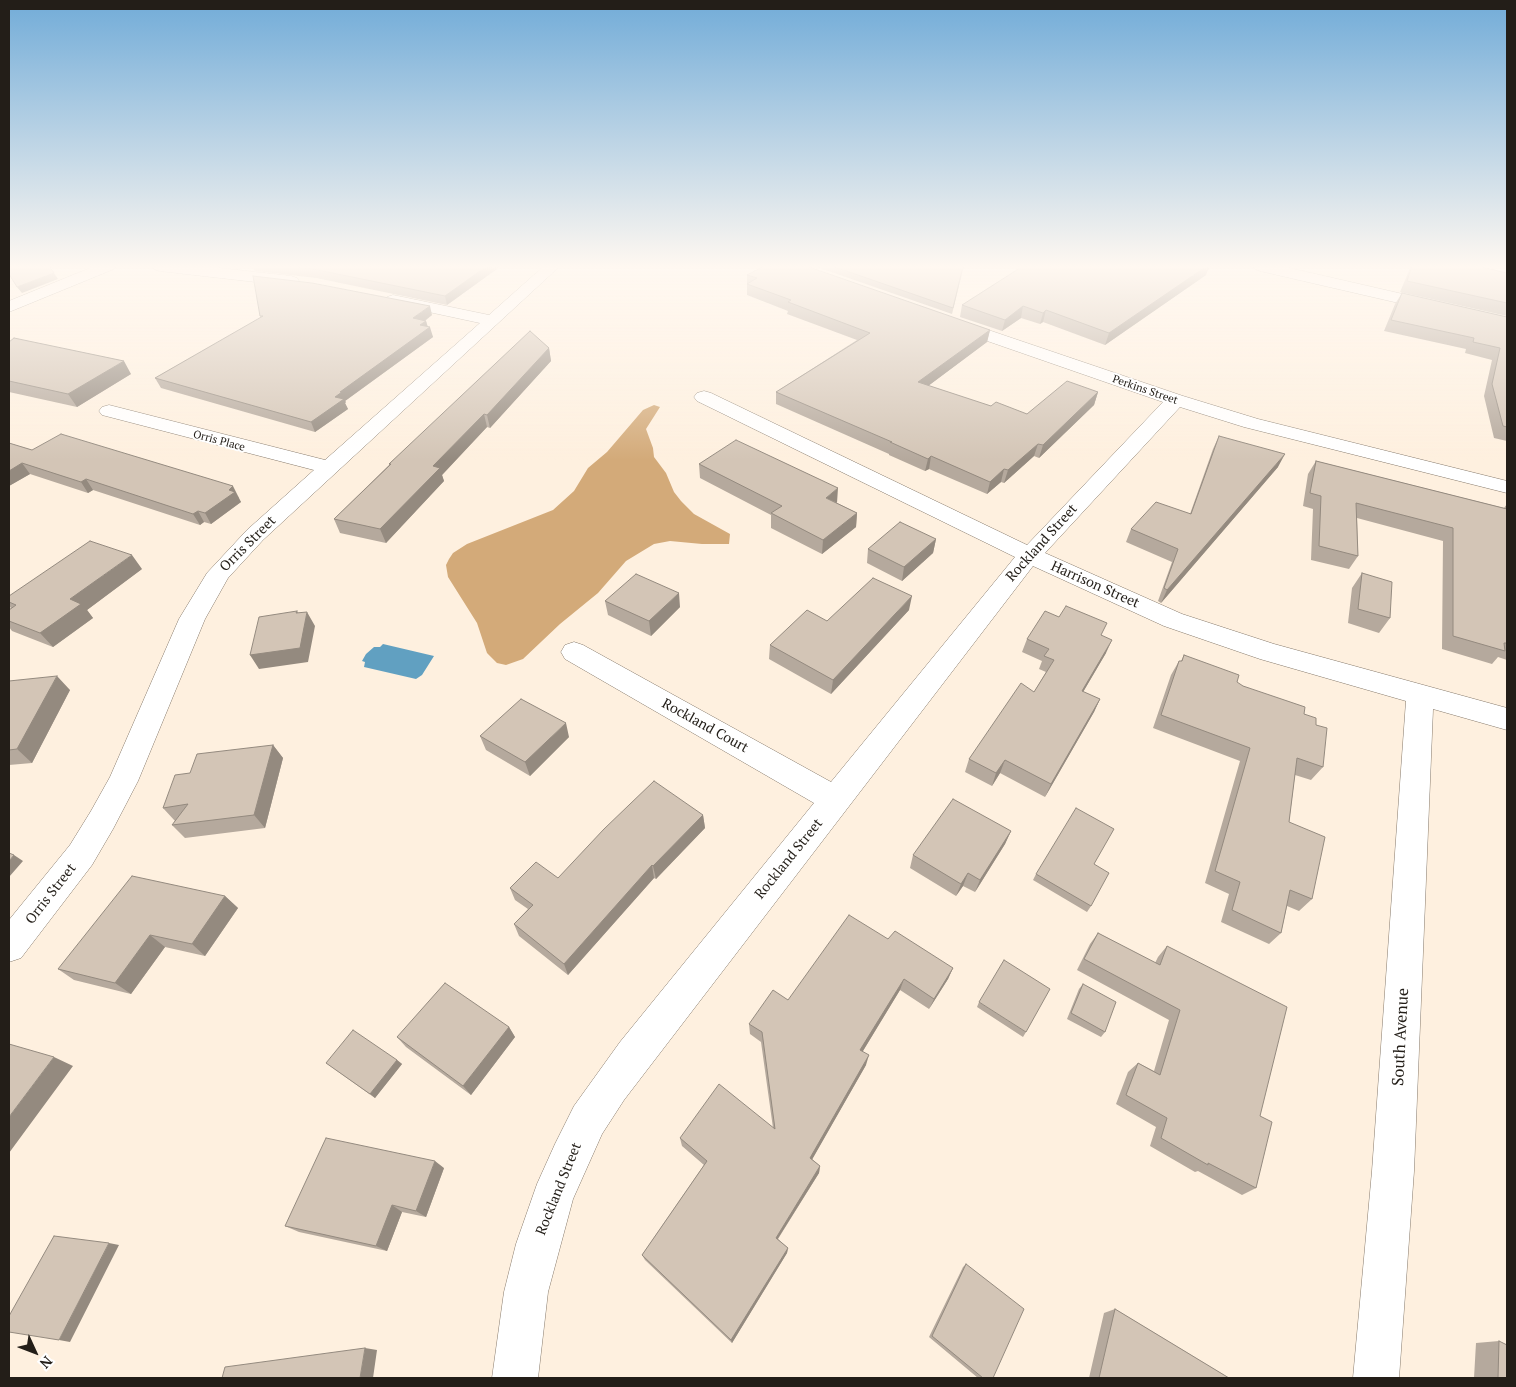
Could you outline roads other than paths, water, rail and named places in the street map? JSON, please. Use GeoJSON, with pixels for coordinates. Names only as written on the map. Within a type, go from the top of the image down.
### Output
{"type":"FeatureCollection","features":[{"type":"Feature","properties":{"kind":"street","name":"Orris Street"},"geometry":{"type":"LineString","coordinates":[[9,946],[81,855],[102,820],[123,782],[192,618],[219,573],[255,534],[422,386],[480,331]]}},
{"type":"Feature","properties":{"kind":"street","name":"Perkins Street"},"geometry":{"type":"LineString","coordinates":[[975,331],[1176,400],[1300,436],[1507,487]]}},
{"type":"Feature","properties":{"kind":"street","name":"Harrison Street"},"geometry":{"type":"LineString","coordinates":[[704,397],[1029,555],[1152,611],[1197,629],[1507,719]]}},
{"type":"Feature","properties":{"kind":"street","name":"Rockland Street"},"geometry":{"type":"LineString","coordinates":[[515,1378],[526,1292],[538,1244],[552,1199],[569,1158],[588,1120],[633,1055],[1029,555],[1176,400]]}},
{"type":"Feature","properties":{"kind":"street","name":"Orris Place"},"geometry":{"type":"LineString","coordinates":[[109,411],[330,468]]}},
{"type":"Feature","properties":{"kind":"street","name":"Rockland Court"},"geometry":{"type":"LineString","coordinates":[[574,652],[836,800]]}},
{"type":"Feature","properties":{"kind":"street","name":"South Avenue"},"geometry":{"type":"LineString","coordinates":[[1376,1378],[1393,1171],[1420,695]]}},
{"type":"Feature","properties":{"kind":"water"},"geometry":{"type":"Polygon","coordinates":[[[383,644],[434,656],[422,675],[416,679],[364,667],[365,662],[362,661],[366,654],[374,647],[380,647],[383,644]]]}}]}
